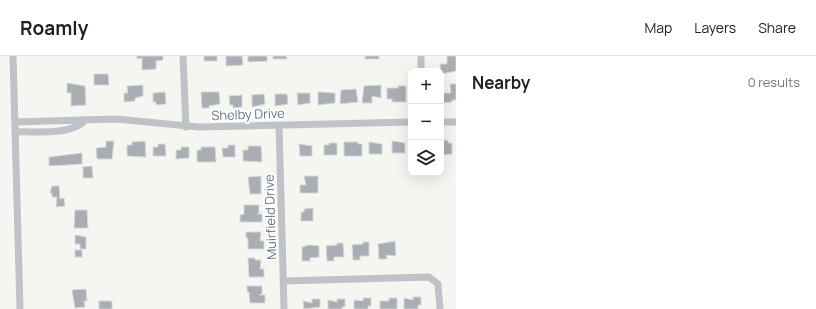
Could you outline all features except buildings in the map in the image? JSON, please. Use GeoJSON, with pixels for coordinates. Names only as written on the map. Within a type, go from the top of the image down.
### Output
{"type":"FeatureCollection","features":[{"type":"Feature","properties":{"kind":"street"},"geometry":{"type":"LineString","coordinates":[[13,56],[20,309]]}},
{"type":"Feature","properties":{"kind":"street"},"geometry":{"type":"LineString","coordinates":[[183,56],[186,126]]}},
{"type":"Feature","properties":{"kind":"street"},"geometry":{"type":"LineString","coordinates":[[421,56],[421,68]]}},
{"type":"Feature","properties":{"kind":"street","name":"Shelby Drive"},"geometry":{"type":"LineString","coordinates":[[15,122],[116,119],[186,126],[408,122]]}},
{"type":"Feature","properties":{"kind":"street","name":"Shelby Drive"},"geometry":{"type":"LineString","coordinates":[[15,132],[65,130],[81,125],[86,120]]}},
{"type":"Feature","properties":{"kind":"street"},"geometry":{"type":"LineString","coordinates":[[444,122],[456,122]]}},
{"type":"Feature","properties":{"kind":"street","name":"Muirfield Drive"},"geometry":{"type":"LineString","coordinates":[[279,125],[284,309]]}},
{"type":"Feature","properties":{"kind":"street"},"geometry":{"type":"LineString","coordinates":[[284,280],[426,276],[434,279],[440,291],[440,309]]}}]}
